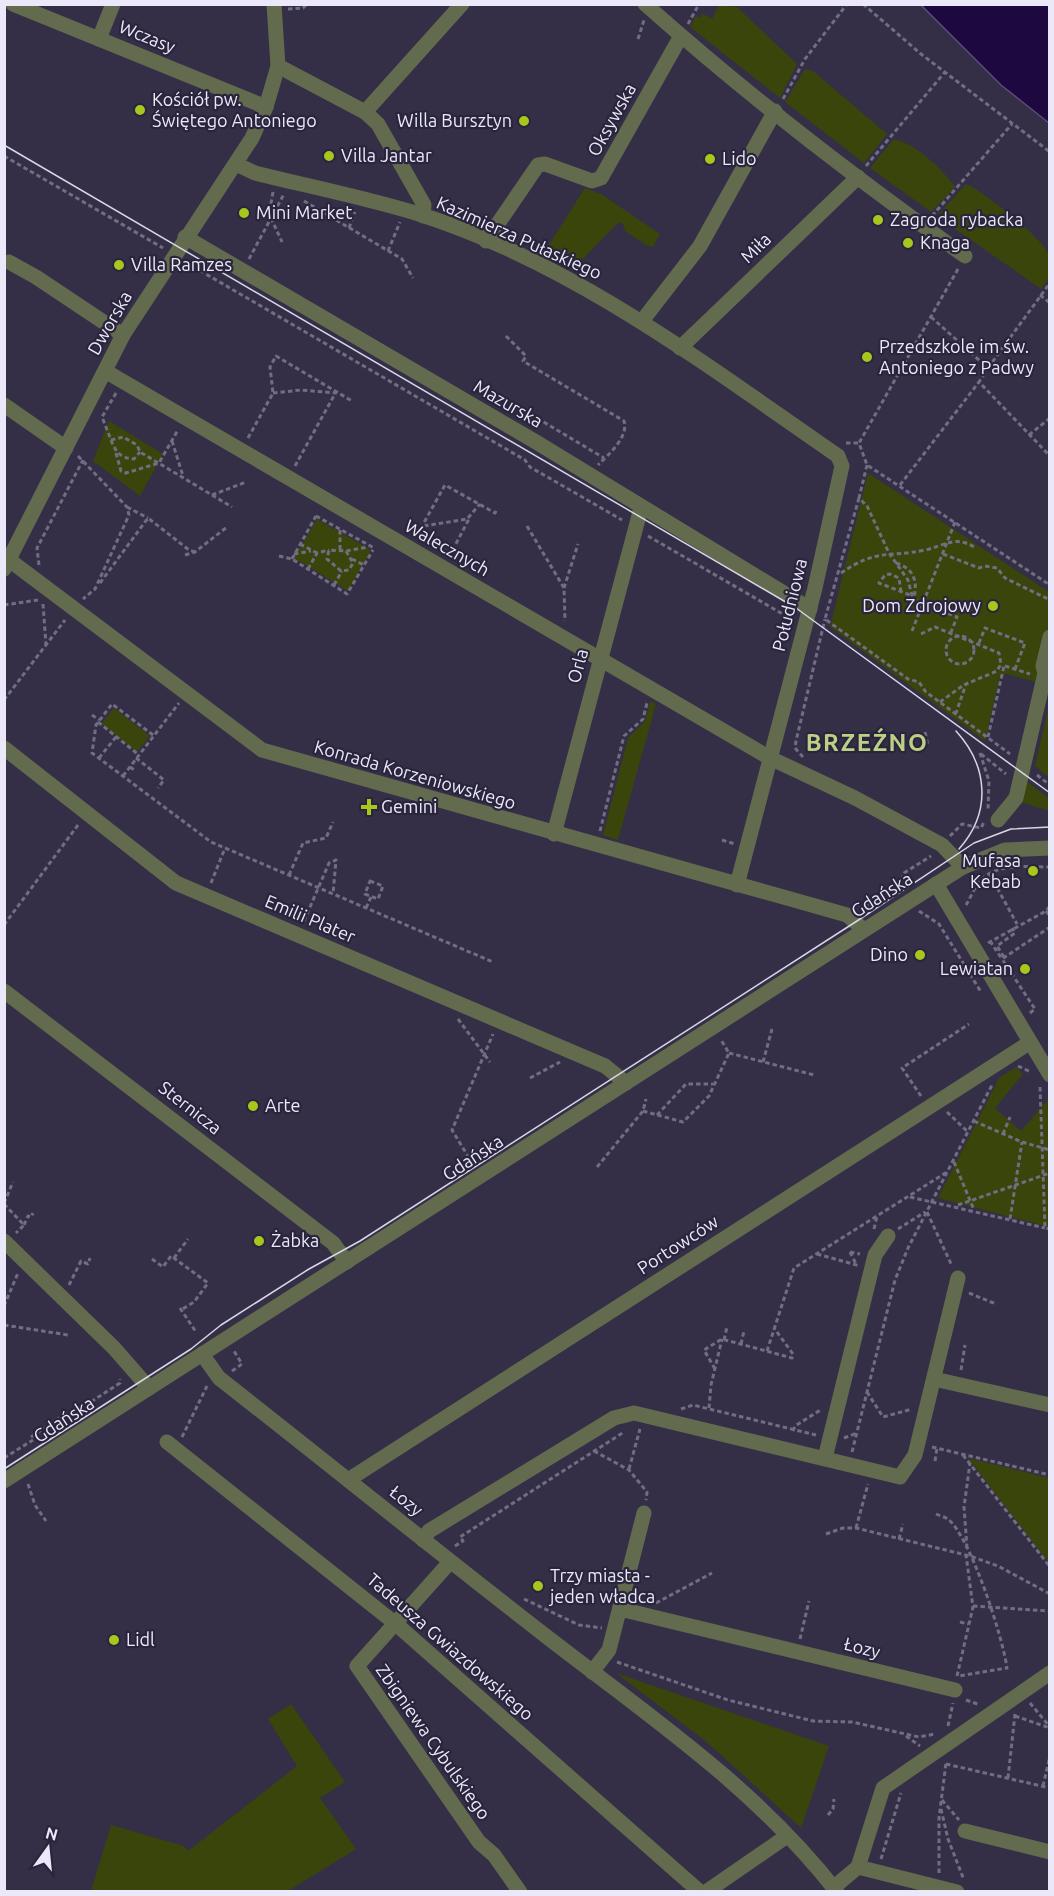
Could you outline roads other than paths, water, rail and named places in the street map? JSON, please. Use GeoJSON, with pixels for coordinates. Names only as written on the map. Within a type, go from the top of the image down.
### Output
{"type":"FeatureCollection","features":[{"type":"Feature","properties":{"kind":"street","name":"Wczasy"},"geometry":{"type":"LineString","coordinates":[[13,4],[266,106]]}},
{"type":"Feature","properties":{"kind":"street"},"geometry":{"type":"LineString","coordinates":[[99,39],[113,4]]}},
{"type":"Feature","properties":{"kind":"street"},"geometry":{"type":"LineString","coordinates":[[365,112],[462,4]]}},
{"type":"Feature","properties":{"kind":"street"},"geometry":{"type":"LineString","coordinates":[[645,4],[681,36],[779,105],[858,177],[965,256]]}},
{"type":"Feature","properties":{"kind":"street"},"geometry":{"type":"LineString","coordinates":[[277,6],[278,66],[365,112],[378,124],[424,205],[423,216]]}},
{"type":"Feature","properties":{"kind":"street","name":"Oksywska"},"geometry":{"type":"LineString","coordinates":[[486,241],[538,165],[545,164],[592,181],[602,178],[681,36]]}},
{"type":"Feature","properties":{"kind":"street","name":"Dworska"},"geometry":{"type":"LineString","coordinates":[[6,562],[69,450],[123,335],[185,237],[236,164],[266,106],[278,66]]}},
{"type":"Feature","properties":{"kind":"street"},"geometry":{"type":"LineString","coordinates":[[642,321],[700,246],[779,105]]}},
{"type":"Feature","properties":{"kind":"street","name":"Kazimierza Pułaskiego"},"geometry":{"type":"LineString","coordinates":[[236,164],[255,173],[423,216],[486,241],[572,280],[642,321],[838,456],[841,461]]}},
{"type":"Feature","properties":{"kind":"street","name":"Miła"},"geometry":{"type":"LineString","coordinates":[[680,348],[858,177]]}},
{"type":"Feature","properties":{"kind":"street","name":"Mazurska"},"geometry":{"type":"LineString","coordinates":[[185,237],[536,442],[810,609]]}},
{"type":"Feature","properties":{"kind":"street"},"geometry":{"type":"LineString","coordinates":[[9,262],[36,277],[123,335]]}},
{"type":"Feature","properties":{"kind":"street","name":"Walecznych"},"geometry":{"type":"LineString","coordinates":[[105,371],[770,758]]}},
{"type":"Feature","properties":{"kind":"street"},"geometry":{"type":"LineString","coordinates":[[4,405],[69,450]]}},
{"type":"Feature","properties":{"kind":"street","name":"Południowa"},"geometry":{"type":"LineString","coordinates":[[737,885],[810,609],[842,466],[841,461]]}},
{"type":"Feature","properties":{"kind":"street","name":"Orla"},"geometry":{"type":"LineString","coordinates":[[554,834],[634,527],[641,508]]}},
{"type":"Feature","properties":{"kind":"street","name":"Konrada Korzeniowskiego"},"geometry":{"type":"LineString","coordinates":[[6,562],[262,750],[847,915],[864,930]]}},
{"type":"Feature","properties":{"kind":"street"},"geometry":{"type":"LineString","coordinates":[[998,820],[1016,798],[1020,785],[1047,676],[1042,666],[1050,638]]}},
{"type":"Feature","properties":{"kind":"street","name":"Emilii Plater"},"geometry":{"type":"LineString","coordinates":[[4,748],[176,883],[602,1064],[626,1083]]}},
{"type":"Feature","properties":{"kind":"street"},"geometry":{"type":"LineString","coordinates":[[770,758],[855,798],[942,845],[963,867]]}},
{"type":"Feature","properties":{"kind":"street","name":"Gdańska"},"geometry":{"type":"LineString","coordinates":[[4,1481],[963,867],[1005,850],[1050,848]]}},
{"type":"Feature","properties":{"kind":"street"},"geometry":{"type":"LineString","coordinates":[[936,884],[1029,1043],[1041,1078]]}},
{"type":"Feature","properties":{"kind":"street","name":"Sternicza"},"geometry":{"type":"LineString","coordinates":[[4,991],[333,1244],[347,1262]]}},
{"type":"Feature","properties":{"kind":"street","name":"Portowców"},"geometry":{"type":"LineString","coordinates":[[348,1480],[1029,1043]]}},
{"type":"Feature","properties":{"kind":"street"},"geometry":{"type":"LineString","coordinates":[[825,1458],[874,1255],[888,1236]]}},
{"type":"Feature","properties":{"kind":"street"},"geometry":{"type":"LineString","coordinates":[[9,1239],[114,1347],[149,1388]]}},
{"type":"Feature","properties":{"kind":"street"},"geometry":{"type":"LineString","coordinates":[[423,1540],[429,1531],[625,1414],[645,1414],[900,1477],[915,1455],[957,1284]]}},
{"type":"Feature","properties":{"kind":"street","name":"Łozy"},"geometry":{"type":"LineString","coordinates":[[202,1354],[219,1378],[423,1540],[451,1555],[592,1672],[688,1743],[737,1784],[836,1889],[858,1867]]}},
{"type":"Feature","properties":{"kind":"street"},"geometry":{"type":"LineString","coordinates":[[934,1379],[1050,1405]]}},
{"type":"Feature","properties":{"kind":"street","name":"Tadeusza Gwiazdowskiego"},"geometry":{"type":"LineString","coordinates":[[171,1446],[396,1624],[700,1892]]}},
{"type":"Feature","properties":{"kind":"street"},"geometry":{"type":"LineString","coordinates":[[592,1672],[609,1650],[644,1513]]}},
{"type":"Feature","properties":{"kind":"street","name":"Zbigniewa Cybulskiego"},"geometry":{"type":"LineString","coordinates":[[451,1555],[396,1624],[357,1666],[479,1842],[494,1855],[520,1892]]}},
{"type":"Feature","properties":{"kind":"street","name":"Łozy"},"geometry":{"type":"LineString","coordinates":[[620,1609],[956,1688]]}},
{"type":"Feature","properties":{"kind":"street"},"geometry":{"type":"LineString","coordinates":[[962,1888],[939,1887],[858,1867],[883,1788],[932,1763],[1019,1694],[1050,1673]]}},
{"type":"Feature","properties":{"kind":"street"},"geometry":{"type":"LineString","coordinates":[[965,1832],[1050,1852]]}},
{"type":"Feature","properties":{"kind":"street"},"geometry":{"type":"LineString","coordinates":[[705,1892],[787,1836]]}},
{"type":"Feature","properties":{"kind":"tram line"},"geometry":{"type":"LineString","coordinates":[[4,145],[796,608],[1050,793]]}},
{"type":"Feature","properties":{"kind":"tram line"},"geometry":{"type":"LineString","coordinates":[[956,731],[975,759],[982,789],[977,820],[970,835],[959,849]]}},
{"type":"Feature","properties":{"kind":"tram line"},"geometry":{"type":"LineString","coordinates":[[4,1469],[191,1349],[221,1325],[309,1269],[360,1241],[857,921],[974,843],[1011,829],[1050,827]]}},
{"type":"Feature","properties":{"kind":"place","name":"Kościół pw. Świętego Antoniego"},"geometry":{"type":"Point","coordinates":[140,110]}},
{"type":"Feature","properties":{"kind":"place","name":"Willa Bursztyn"},"geometry":{"type":"Point","coordinates":[524,121]}},
{"type":"Feature","properties":{"kind":"place","name":"Villa Jantar"},"geometry":{"type":"Point","coordinates":[329,156]}},
{"type":"Feature","properties":{"kind":"place","name":"Lido"},"geometry":{"type":"Point","coordinates":[710,159]}},
{"type":"Feature","properties":{"kind":"place","name":"Mini Market"},"geometry":{"type":"Point","coordinates":[244,213]}},
{"type":"Feature","properties":{"kind":"place","name":"Zagroda rybacka"},"geometry":{"type":"Point","coordinates":[878,220]}},
{"type":"Feature","properties":{"kind":"place","name":"Knaga"},"geometry":{"type":"Point","coordinates":[908,243]}},
{"type":"Feature","properties":{"kind":"place","name":"Villa Ramzes"},"geometry":{"type":"Point","coordinates":[119,265]}},
{"type":"Feature","properties":{"kind":"place","name":"Przedszkole im św. Antoniego z Padwy"},"geometry":{"type":"Point","coordinates":[867,357]}},
{"type":"Feature","properties":{"kind":"place","name":"Dom Zdrojowy"},"geometry":{"type":"Point","coordinates":[993,606]}},
{"type":"Feature","properties":{"kind":"place","name":"Gemini"},"geometry":{"type":"Point","coordinates":[369,807]}},
{"type":"Feature","properties":{"kind":"place","name":"Mufasa Kebab"},"geometry":{"type":"Point","coordinates":[1033,871]}},
{"type":"Feature","properties":{"kind":"place","name":"Dino"},"geometry":{"type":"Point","coordinates":[920,955]}},
{"type":"Feature","properties":{"kind":"place","name":"Lewiatan"},"geometry":{"type":"Point","coordinates":[1025,969]}},
{"type":"Feature","properties":{"kind":"place","name":"Arte"},"geometry":{"type":"Point","coordinates":[253,1106]}},
{"type":"Feature","properties":{"kind":"place","name":"Żabka"},"geometry":{"type":"Point","coordinates":[259,1241]}},
{"type":"Feature","properties":{"kind":"place","name":"Trzy miasta - jeden władca"},"geometry":{"type":"Point","coordinates":[538,1586]}},
{"type":"Feature","properties":{"kind":"place","name":"Lidl"},"geometry":{"type":"Point","coordinates":[114,1640]}},
{"type":"Feature","properties":{"kind":"district","name":"BRZEŹNO"},"geometry":{"type":"Point","coordinates":[867,743]}}]}
